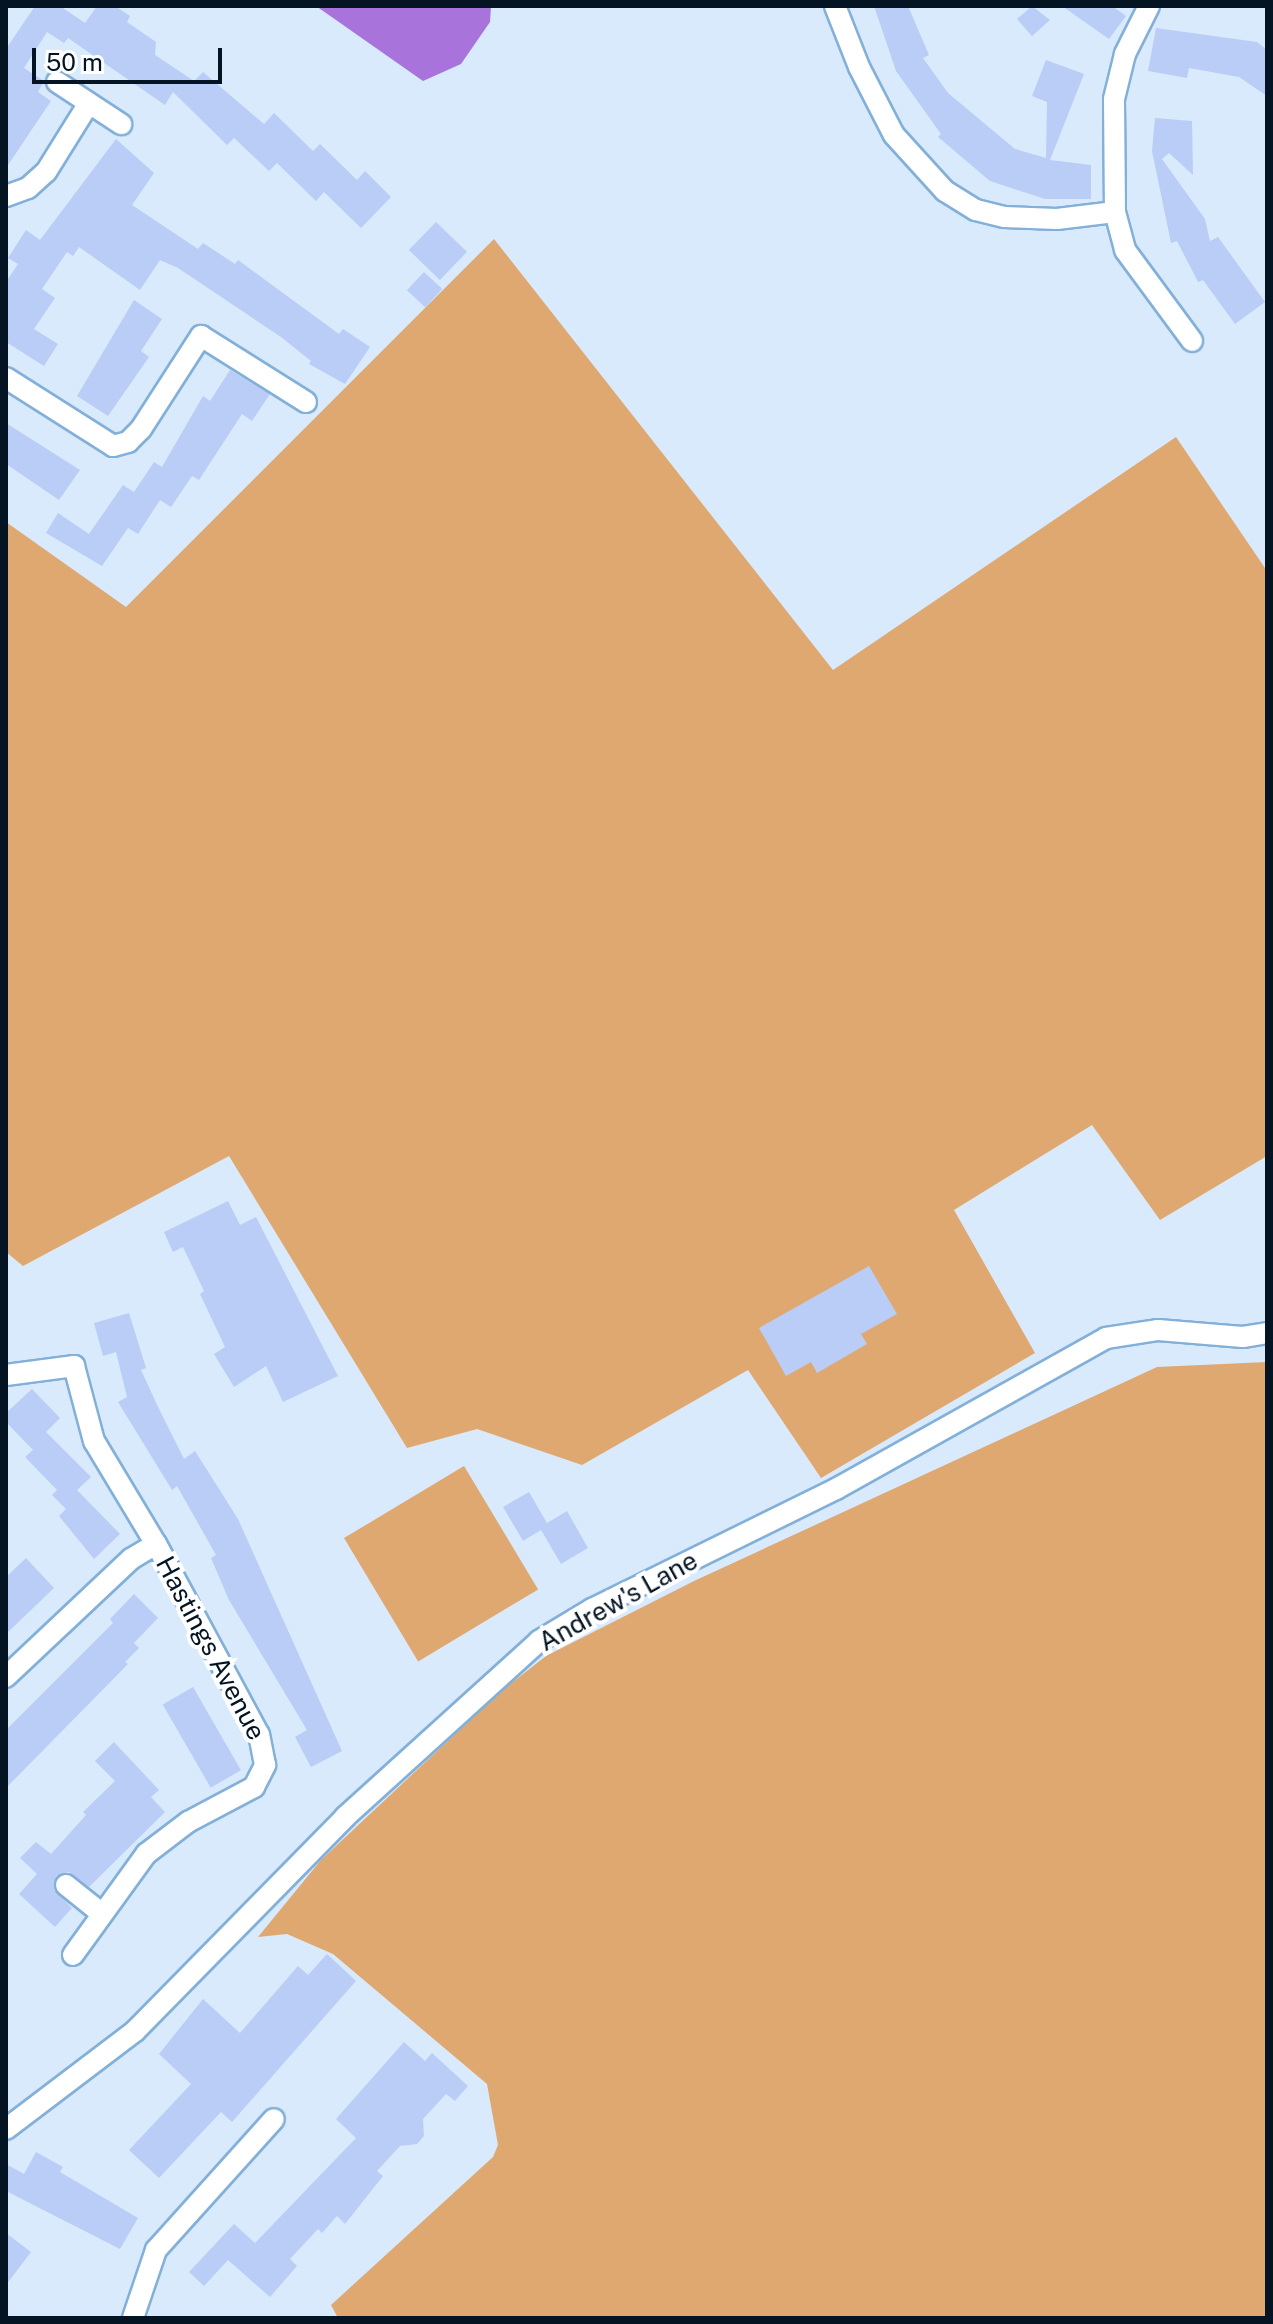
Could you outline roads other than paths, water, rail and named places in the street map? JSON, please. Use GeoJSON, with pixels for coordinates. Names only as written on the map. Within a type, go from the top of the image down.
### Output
{"type":"FeatureCollection","features":[{"type":"Feature","properties":{"kind":"street"},"geometry":{"type":"LineString","coordinates":[[835,6],[859,67],[894,135],[909,157],[954,197],[976,210],[1027,220],[1115,212]]}},
{"type":"Feature","properties":{"kind":"street"},"geometry":{"type":"LineString","coordinates":[[1149,6],[1125,54],[1114,99],[1115,212],[1125,250],[1192,341]]}},
{"type":"Feature","properties":{"kind":"street"},"geometry":{"type":"LineString","coordinates":[[57,82],[121,124]]}},
{"type":"Feature","properties":{"kind":"street"},"geometry":{"type":"LineString","coordinates":[[6,196],[28,188],[46,172],[89,103]]}},
{"type":"Feature","properties":{"kind":"street"},"geometry":{"type":"LineString","coordinates":[[6,378],[113,446],[128,442],[141,429],[201,336],[306,402]]}},
{"type":"Feature","properties":{"kind":"street","name":"Andrew's Lane"},"geometry":{"type":"LineString","coordinates":[[6,2129],[135,2031],[345,1817],[539,1641],[592,1609],[836,1489],[1106,1338],[1158,1330],[1243,1337],[1267,1333]]}},
{"type":"Feature","properties":{"kind":"street","name":"Hastings Avenue"},"geometry":{"type":"LineString","coordinates":[[6,1375],[74,1366],[94,1441],[156,1544],[259,1735],[265,1765],[254,1787],[188,1822],[146,1854],[73,1955]]}},
{"type":"Feature","properties":{"kind":"street","name":"Hastings Avenue"},"geometry":{"type":"LineString","coordinates":[[6,1677],[131,1559],[156,1544]]}},
{"type":"Feature","properties":{"kind":"street"},"geometry":{"type":"LineString","coordinates":[[66,1885],[101,1913]]}},
{"type":"Feature","properties":{"kind":"street"},"geometry":{"type":"LineString","coordinates":[[133,2318],[156,2250],[274,2119]]}}]}
